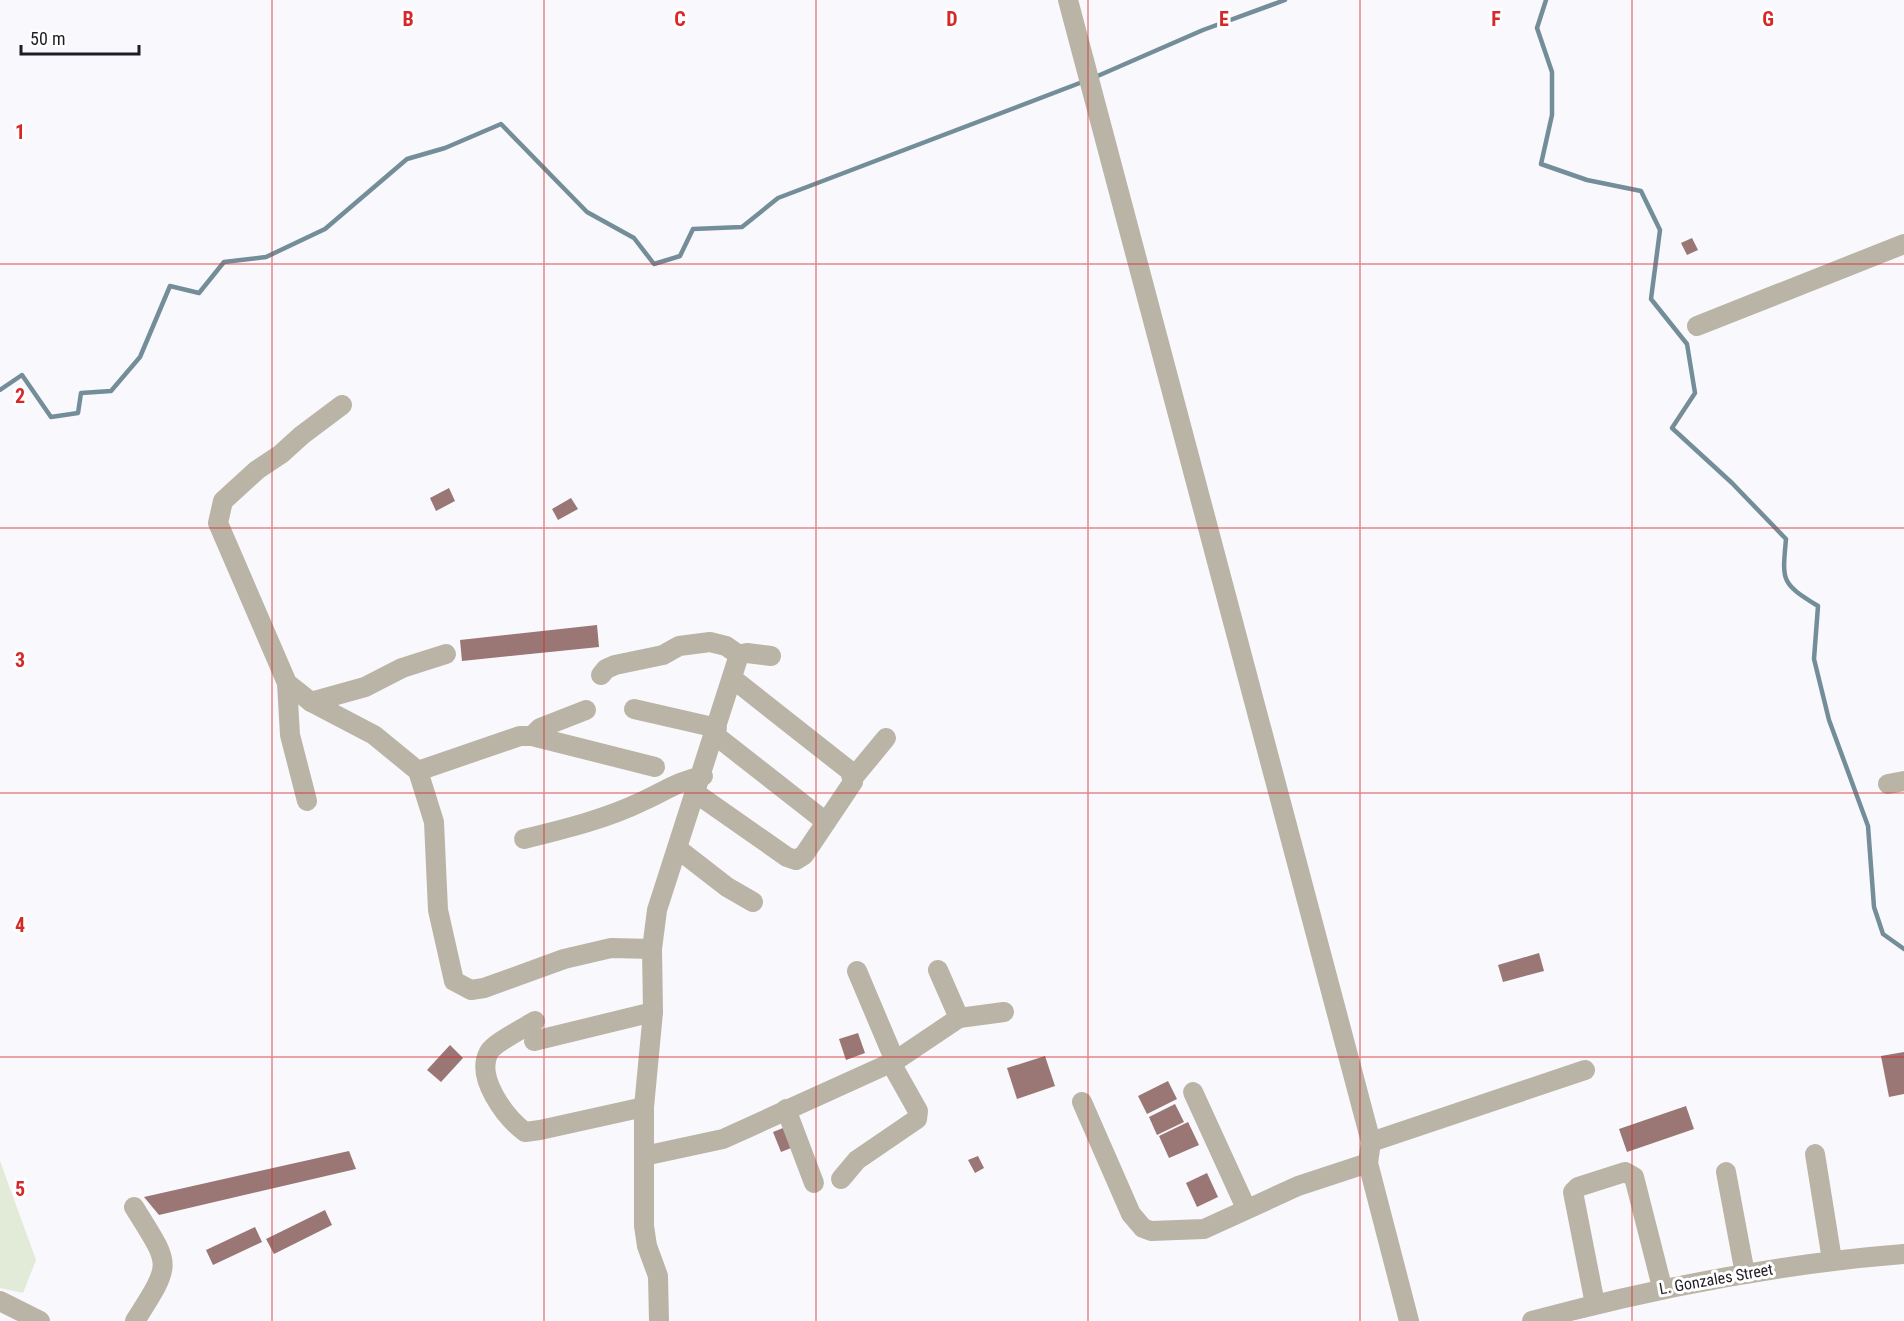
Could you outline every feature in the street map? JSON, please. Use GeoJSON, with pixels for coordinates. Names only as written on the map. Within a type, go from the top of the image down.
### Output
{"type":"FeatureCollection","features":[{"type":"Feature","properties":{"kind":"street"},"geometry":{"type":"LineString","coordinates":[[1068,0],[1371,1142],[1368,1163],[1408,1321]]}},
{"type":"Feature","properties":{"kind":"street"},"geometry":{"type":"LineString","coordinates":[[1697,327],[1904,244]]}},
{"type":"Feature","properties":{"kind":"street"},"geometry":{"type":"LineString","coordinates":[[307,801],[290,735],[286,683],[218,523],[222,501],[257,470],[281,454],[342,405]]}},
{"type":"Feature","properties":{"kind":"street"},"geometry":{"type":"LineString","coordinates":[[601,675],[615,664],[663,655],[679,646],[710,642],[726,646],[739,655],[747,653],[771,656]]}},
{"type":"Feature","properties":{"kind":"street"},"geometry":{"type":"LineString","coordinates":[[311,702],[364,687],[402,668],[446,654]]}},
{"type":"Feature","properties":{"kind":"street"},"geometry":{"type":"LineString","coordinates":[[659,1321],[658,1276],[647,1246],[644,1226],[644,1107],[652,1012],[652,949],[657,910],[700,785],[739,655]]}},
{"type":"Feature","properties":{"kind":"street"},"geometry":{"type":"LineString","coordinates":[[524,839],[589,822],[644,801],[681,780],[700,785],[791,860],[804,855],[852,786],[853,778],[850,771],[732,678]]}},
{"type":"Feature","properties":{"kind":"street"},"geometry":{"type":"LineString","coordinates":[[286,683],[311,702],[374,735],[418,771],[434,822],[438,910],[454,981],[460,986],[471,990],[484,988],[531,969],[611,948],[652,949]]}},
{"type":"Feature","properties":{"kind":"street"},"geometry":{"type":"LineString","coordinates":[[634,709],[716,732],[826,822]]}},
{"type":"Feature","properties":{"kind":"street"},"geometry":{"type":"LineString","coordinates":[[532,736],[540,728],[586,710]]}},
{"type":"Feature","properties":{"kind":"street"},"geometry":{"type":"LineString","coordinates":[[418,771],[520,736],[532,736],[655,767]]}},
{"type":"Feature","properties":{"kind":"street"},"geometry":{"type":"LineString","coordinates":[[853,778],[886,738]]}},
{"type":"Feature","properties":{"kind":"street"},"geometry":{"type":"LineString","coordinates":[[678,849],[727,887],[753,902]]}},
{"type":"Feature","properties":{"kind":"street"},"geometry":{"type":"LineString","coordinates":[[938,970],[959,1018]]}},
{"type":"Feature","properties":{"kind":"street"},"geometry":{"type":"LineString","coordinates":[[841,1179],[857,1160],[917,1119],[918,1111],[893,1062],[857,971]]}},
{"type":"Feature","properties":{"kind":"street"},"geometry":{"type":"LineString","coordinates":[[534,1041],[652,1012]]}},
{"type":"Feature","properties":{"kind":"street"},"geometry":{"type":"LineString","coordinates":[[644,1156],[723,1139],[893,1062],[959,1018],[1004,1012]]}},
{"type":"Feature","properties":{"kind":"street"},"geometry":{"type":"LineString","coordinates":[[535,1021],[489,1050],[484,1064],[492,1093],[512,1122],[525,1132],[644,1107]]}},
{"type":"Feature","properties":{"kind":"street"},"geometry":{"type":"LineString","coordinates":[[1371,1142],[1585,1070]]}},
{"type":"Feature","properties":{"kind":"street"},"geometry":{"type":"LineString","coordinates":[[1193,1092],[1246,1208]]}},
{"type":"Feature","properties":{"kind":"street"},"geometry":{"type":"LineString","coordinates":[[1082,1102],[1131,1214],[1143,1228],[1162,1233],[1204,1229],[1298,1186],[1368,1163]]}},
{"type":"Feature","properties":{"kind":"street"},"geometry":{"type":"LineString","coordinates":[[786,1109],[814,1184]]}},
{"type":"Feature","properties":{"kind":"street"},"geometry":{"type":"LineString","coordinates":[[1815,1154],[1832,1260]]}},
{"type":"Feature","properties":{"kind":"street"},"geometry":{"type":"LineString","coordinates":[[1595,1304],[1573,1192],[1578,1187],[1625,1172],[1634,1177],[1662,1287]]}},
{"type":"Feature","properties":{"kind":"street"},"geometry":{"type":"LineString","coordinates":[[1726,1172],[1745,1274]]}},
{"type":"Feature","properties":{"kind":"street"},"geometry":{"type":"LineString","coordinates":[[134,1207],[164,1259],[163,1276],[135,1321]]}},
{"type":"Feature","properties":{"kind":"street","name":"L. Gonzales Street"},"geometry":{"type":"LineString","coordinates":[[1532,1321],[1662,1287],[1832,1260],[1904,1254]]}},
{"type":"Feature","properties":{"kind":"street"},"geometry":{"type":"LineString","coordinates":[[0,1301],[40,1321]]}},
{"type":"Feature","properties":{"kind":"green space"},"geometry":{"type":"Polygon","coordinates":[[[0,1161],[36,1260],[23,1293],[0,1288],[0,1161]]]}},
{"type":"Feature","properties":{"kind":"building"},"geometry":{"type":"Polygon","coordinates":[[[1692,238],[1698,250],[1687,255],[1681,243],[1692,238]]]}},
{"type":"Feature","properties":{"kind":"building"},"geometry":{"type":"Polygon","coordinates":[[[449,488],[455,501],[436,511],[430,498],[449,488]]]}},
{"type":"Feature","properties":{"kind":"building"},"geometry":{"type":"Polygon","coordinates":[[[571,498],[578,509],[558,520],[552,509],[571,498]]]}},
{"type":"Feature","properties":{"kind":"building"},"geometry":{"type":"Polygon","coordinates":[[[597,625],[599,647],[462,661],[460,640],[597,625]]]}},
{"type":"Feature","properties":{"kind":"building"},"geometry":{"type":"Polygon","coordinates":[[[1539,953],[1544,971],[1503,982],[1498,965],[1539,953]]]}},
{"type":"Feature","properties":{"kind":"building"},"geometry":{"type":"Polygon","coordinates":[[[858,1033],[865,1053],[846,1060],[839,1039],[858,1033]]]}},
{"type":"Feature","properties":{"kind":"building"},"geometry":{"type":"Polygon","coordinates":[[[450,1045],[463,1058],[441,1082],[427,1070],[450,1045]]]}},
{"type":"Feature","properties":{"kind":"building"},"geometry":{"type":"Polygon","coordinates":[[[1904,1052],[1904,1094],[1889,1097],[1881,1056],[1904,1052]]]}},
{"type":"Feature","properties":{"kind":"building"},"geometry":{"type":"Polygon","coordinates":[[[1045,1056],[1055,1086],[1017,1099],[1007,1068],[1045,1056]]]}},
{"type":"Feature","properties":{"kind":"building"},"geometry":{"type":"Polygon","coordinates":[[[1168,1081],[1177,1099],[1147,1114],[1138,1096],[1168,1081]]]}},
{"type":"Feature","properties":{"kind":"building"},"geometry":{"type":"Polygon","coordinates":[[[1175,1104],[1184,1122],[1157,1135],[1149,1117],[1175,1104]]]}},
{"type":"Feature","properties":{"kind":"building"},"geometry":{"type":"Polygon","coordinates":[[[1686,1106],[1694,1129],[1627,1152],[1619,1129],[1686,1106]]]}},
{"type":"Feature","properties":{"kind":"building"},"geometry":{"type":"Polygon","coordinates":[[[1188,1122],[1199,1145],[1169,1158],[1159,1136],[1188,1122]]]}},
{"type":"Feature","properties":{"kind":"building"},"geometry":{"type":"Polygon","coordinates":[[[788,1126],[796,1146],[781,1152],[773,1132],[788,1126]]]}},
{"type":"Feature","properties":{"kind":"building"},"geometry":{"type":"Polygon","coordinates":[[[349,1151],[356,1169],[159,1215],[144,1197],[349,1151]]]}},
{"type":"Feature","properties":{"kind":"building"},"geometry":{"type":"Polygon","coordinates":[[[978,1156],[984,1168],[975,1173],[968,1160],[978,1156]]]}},
{"type":"Feature","properties":{"kind":"building"},"geometry":{"type":"Polygon","coordinates":[[[1207,1173],[1218,1197],[1197,1207],[1186,1183],[1207,1173]]]}},
{"type":"Feature","properties":{"kind":"building"},"geometry":{"type":"Polygon","coordinates":[[[325,1210],[332,1225],[274,1254],[266,1239],[325,1210]]]}},
{"type":"Feature","properties":{"kind":"building"},"geometry":{"type":"Polygon","coordinates":[[[255,1227],[262,1242],[213,1265],[206,1250],[255,1227]]]}},
{"type":"Feature","properties":{"kind":"waterway"},"geometry":{"type":"LineString","coordinates":[[1093,78],[1203,30],[1285,0]]}},
{"type":"Feature","properties":{"kind":"waterway"},"geometry":{"type":"LineString","coordinates":[[1546,0],[1537,28],[1552,72],[1552,115],[1541,164],[1587,180],[1641,191],[1660,230],[1651,299],[1687,344],[1695,393],[1672,428],[1732,483],[1786,539],[1784,564],[1787,580],[1797,592],[1818,606],[1814,659],[1829,720],[1868,826],[1874,907],[1883,934],[1904,949]]}},
{"type":"Feature","properties":{"kind":"waterway"},"geometry":{"type":"LineString","coordinates":[[0,390],[22,375],[51,417],[78,413],[81,393],[111,391],[140,357],[170,286],[199,293],[224,262],[266,257],[325,229],[407,159],[445,148],[501,124],[587,212],[634,238],[654,264],[680,256],[693,229],[742,227],[778,198],[1085,81]]}}]}
